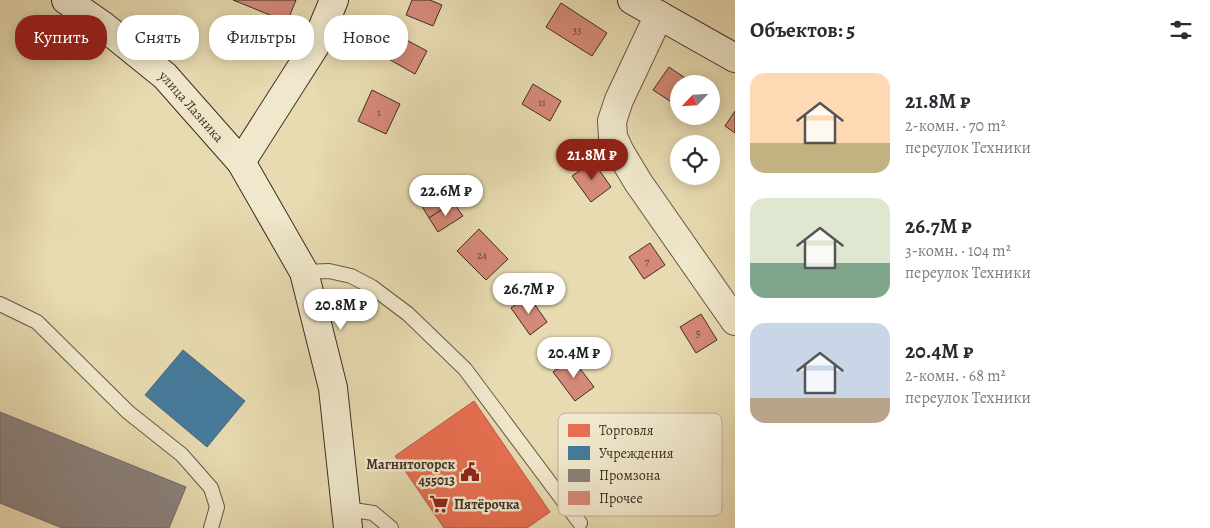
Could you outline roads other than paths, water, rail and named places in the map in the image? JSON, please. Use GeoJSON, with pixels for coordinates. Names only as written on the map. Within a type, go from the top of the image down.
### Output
{"type":"FeatureCollection","features":[{"type":"Feature","properties":{"kind":"street","name":"улица Лазника"},"geometry":{"type":"LineString","coordinates":[[66,0],[102,25],[165,76],[241,162],[304,272],[333,388],[348,518]]}},
{"type":"Feature","properties":{"kind":"street"},"geometry":{"type":"LineString","coordinates":[[241,162],[315,46],[334,0]]}},
{"type":"Feature","properties":{"kind":"street"},"geometry":{"type":"LineString","coordinates":[[632,0],[735,58]]}},
{"type":"Feature","properties":{"kind":"street"},"geometry":{"type":"LineString","coordinates":[[659,15],[619,100],[612,121],[613,137],[638,182],[735,321]]}},
{"type":"Feature","properties":{"kind":"lane"},"geometry":{"type":"LineString","coordinates":[[304,272],[329,271],[351,276],[372,287],[408,314],[465,369],[558,494]]}},
{"type":"Feature","properties":{"kind":"lane"},"geometry":{"type":"LineString","coordinates":[[0,304],[37,322],[128,412],[182,455],[211,488],[217,507],[211,528]]}},
{"type":"Feature","properties":{"kind":"lane"},"geometry":{"type":"LineString","coordinates":[[348,518],[373,513],[391,528]]}},
{"type":"Feature","properties":{"kind":"lane"},"geometry":{"type":"LineString","coordinates":[[575,516],[580,523]]}},
{"type":"Feature","properties":{"kind":"place","name":"Магнитогорск 455013"},"geometry":{"type":"Point","coordinates":[470,472]}},
{"type":"Feature","properties":{"kind":"place","name":"Пятёрочка"},"geometry":{"type":"Point","coordinates":[439,504]}}]}
